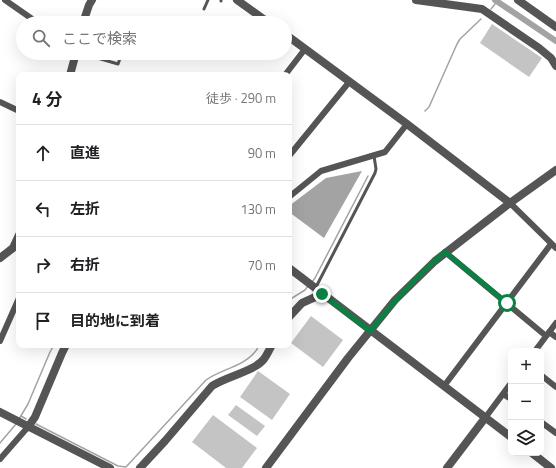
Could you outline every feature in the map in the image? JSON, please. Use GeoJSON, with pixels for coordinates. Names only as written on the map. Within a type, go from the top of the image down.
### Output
{"type":"FeatureCollection","features":[{"type":"Feature","properties":{"kind":"street"},"geometry":{"type":"LineString","coordinates":[[5,0],[28,16]]}},
{"type":"Feature","properties":{"kind":"street"},"geometry":{"type":"LineString","coordinates":[[86,16],[92,0]]}},
{"type":"Feature","properties":{"kind":"street"},"geometry":{"type":"LineString","coordinates":[[237,0],[259,16]]}},
{"type":"Feature","properties":{"kind":"street"},"geometry":{"type":"LineString","coordinates":[[416,0],[482,9],[539,48],[551,58],[556,66]]}},
{"type":"Feature","properties":{"kind":"street"},"geometry":{"type":"LineString","coordinates":[[518,0],[556,27]]}},
{"type":"Feature","properties":{"kind":"street"},"geometry":{"type":"LineString","coordinates":[[292,39],[350,81],[510,203],[554,246],[507,303],[444,386]]}},
{"type":"Feature","properties":{"kind":"street"},"geometry":{"type":"LineString","coordinates":[[287,72],[305,49]]}},
{"type":"Feature","properties":{"kind":"street"},"geometry":{"type":"LineString","coordinates":[[71,72],[74,60]]}},
{"type":"Feature","properties":{"kind":"street"},"geometry":{"type":"LineString","coordinates":[[292,150],[350,81]]}},
{"type":"Feature","properties":{"kind":"street"},"geometry":{"type":"LineString","coordinates":[[0,103],[16,110]]}},
{"type":"Feature","properties":{"kind":"street"},"geometry":{"type":"LineString","coordinates":[[292,195],[321,171],[374,156],[387,150],[407,124]]}},
{"type":"Feature","properties":{"kind":"street"},"geometry":{"type":"LineString","coordinates":[[266,468],[348,358],[395,300],[445,252],[556,170]]}},
{"type":"Feature","properties":{"kind":"street"},"geometry":{"type":"LineString","coordinates":[[0,258],[16,244]]}},
{"type":"Feature","properties":{"kind":"street"},"geometry":{"type":"LineString","coordinates":[[445,252],[507,303],[548,334],[556,337]]}},
{"type":"Feature","properties":{"kind":"street"},"geometry":{"type":"LineString","coordinates":[[292,270],[508,435]]}},
{"type":"Feature","properties":{"kind":"street"},"geometry":{"type":"LineString","coordinates":[[292,314],[302,303],[322,294]]}},
{"type":"Feature","properties":{"kind":"street"},"geometry":{"type":"LineString","coordinates":[[0,341],[16,305]]}},
{"type":"Feature","properties":{"kind":"street"},"geometry":{"type":"LineString","coordinates":[[537,348],[556,323]]}},
{"type":"Feature","properties":{"kind":"street"},"geometry":{"type":"LineString","coordinates":[[0,459],[35,417],[64,348]]}},
{"type":"Feature","properties":{"kind":"street"},"geometry":{"type":"LineString","coordinates":[[140,468],[212,386],[220,380],[255,366],[263,360],[270,348]]}},
{"type":"Feature","properties":{"kind":"street"},"geometry":{"type":"LineString","coordinates":[[544,377],[556,386]]}},
{"type":"Feature","properties":{"kind":"street"},"geometry":{"type":"LineString","coordinates":[[447,468],[510,384]]}},
{"type":"Feature","properties":{"kind":"street"},"geometry":{"type":"LineString","coordinates":[[503,394],[508,397]]}},
{"type":"Feature","properties":{"kind":"street"},"geometry":{"type":"LineString","coordinates":[[0,412],[110,468]]}},
{"type":"Feature","properties":{"kind":"street"},"geometry":{"type":"LineString","coordinates":[[544,424],[556,433]]}},
{"type":"Feature","properties":{"kind":"street"},"geometry":{"type":"LineString","coordinates":[[537,456],[553,466]]}},
{"type":"Feature","properties":{"kind":"lane"},"geometry":{"type":"LineString","coordinates":[[204,9],[208,0]]}},
{"type":"Feature","properties":{"kind":"lane"},"geometry":{"type":"LineString","coordinates":[[104,60],[118,64],[119,60]]}},
{"type":"Feature","properties":{"kind":"lane"},"geometry":{"type":"LineString","coordinates":[[315,288],[375,173],[376,169],[374,156]]}},
{"type":"Feature","properties":{"kind":"shaded area"},"geometry":{"type":"Polygon","coordinates":[[[362,171],[324,238],[292,214],[292,204],[326,178],[362,171]]]}},
{"type":"Feature","properties":{"kind":"building"},"geometry":{"type":"Polygon","coordinates":[[[492,24],[542,58],[529,77],[480,43],[492,24]]]}},
{"type":"Feature","properties":{"kind":"building"},"geometry":{"type":"Polygon","coordinates":[[[311,316],[343,340],[323,367],[292,344],[311,316]]]}},
{"type":"Feature","properties":{"kind":"building"},"geometry":{"type":"Polygon","coordinates":[[[258,371],[290,394],[272,420],[240,397],[258,371]]]}},
{"type":"Feature","properties":{"kind":"building"},"geometry":{"type":"Polygon","coordinates":[[[236,405],[265,426],[257,436],[228,415],[236,405]]]}},
{"type":"Feature","properties":{"kind":"building"},"geometry":{"type":"Polygon","coordinates":[[[213,415],[257,448],[242,468],[226,468],[192,442],[213,415]]]}},
{"type":"Feature","properties":{"kind":"waterway"},"geometry":{"type":"LineString","coordinates":[[495,0],[556,41]]}},
{"type":"Feature","properties":{"kind":"waterway"},"geometry":{"type":"LineString","coordinates":[[491,9],[495,4]]}},
{"type":"Feature","properties":{"kind":"waterway"},"geometry":{"type":"LineString","coordinates":[[425,111],[429,107],[460,39],[481,19]]}},
{"type":"Feature","properties":{"kind":"waterway"},"geometry":{"type":"LineString","coordinates":[[312,282],[368,176]]}},
{"type":"Feature","properties":{"kind":"waterway"},"geometry":{"type":"LineString","coordinates":[[292,298],[305,290],[308,286]]}},
{"type":"Feature","properties":{"kind":"waterway"},"geometry":{"type":"LineString","coordinates":[[19,419],[28,404],[52,348]]}},
{"type":"Feature","properties":{"kind":"waterway"},"geometry":{"type":"LineString","coordinates":[[36,424],[118,466],[126,467],[206,380],[218,373],[238,365],[258,348]]}},
{"type":"Feature","properties":{"kind":"waterway"},"geometry":{"type":"LineString","coordinates":[[21,416],[26,419]]}},
{"type":"Feature","properties":{"kind":"waterway"},"geometry":{"type":"LineString","coordinates":[[0,443],[16,424]]}},
{"type":"Feature","properties":{"kind":"route"},"geometry":{"type":"LineString","coordinates":[[322,294],[370,331],[395,300],[445,252],[507,303]]}}]}
